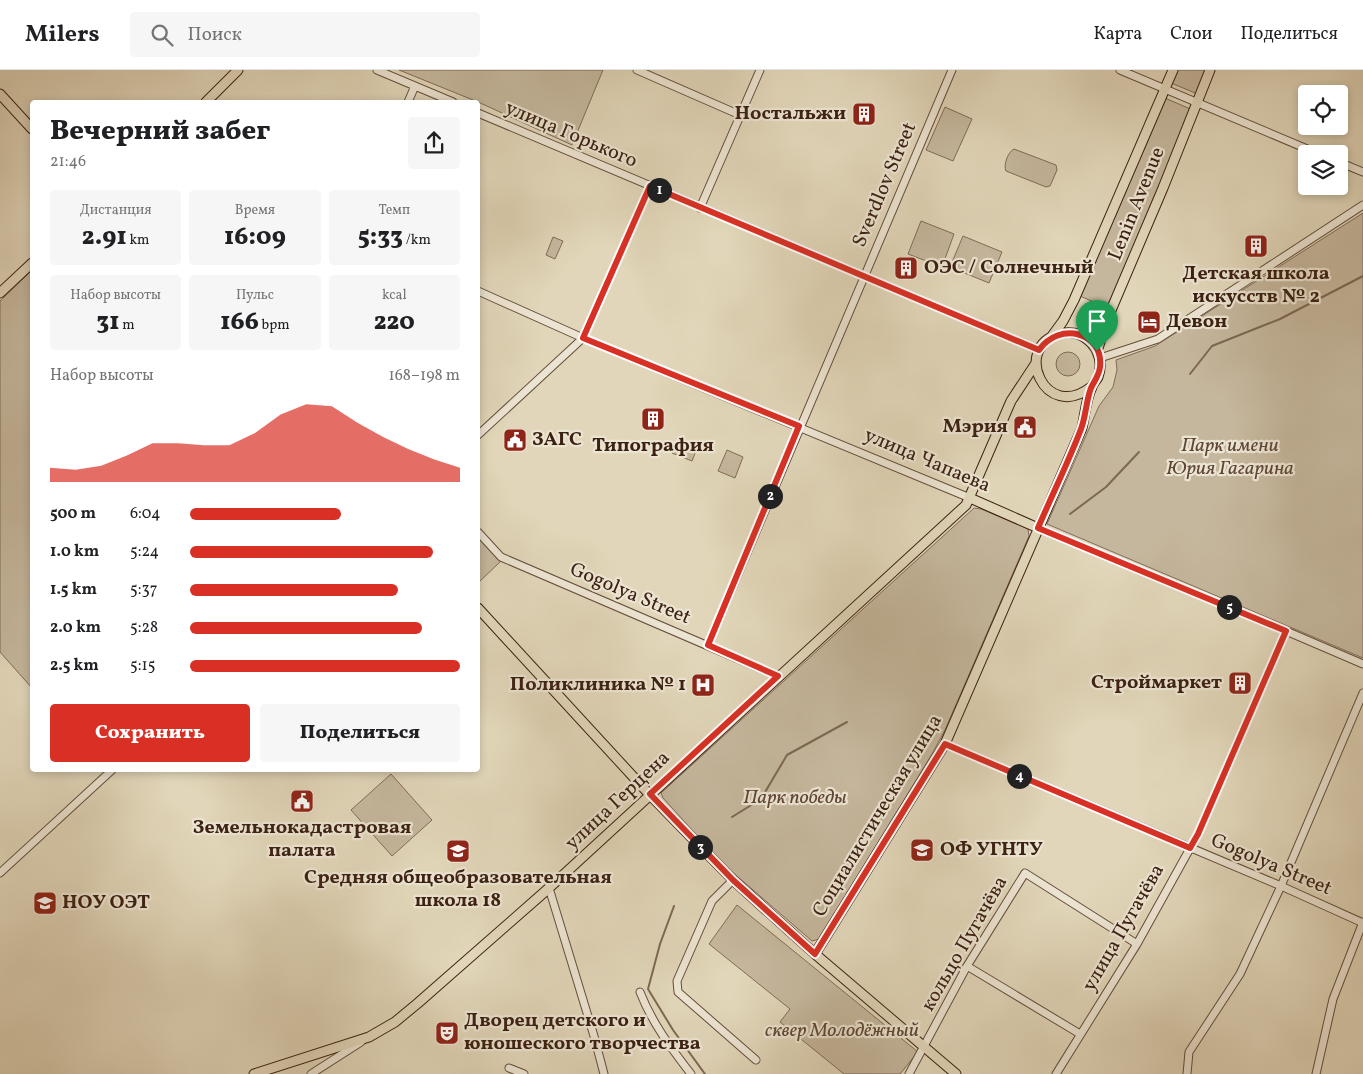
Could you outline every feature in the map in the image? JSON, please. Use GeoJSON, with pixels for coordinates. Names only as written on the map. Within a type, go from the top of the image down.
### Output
{"type":"FeatureCollection","features":[{"type":"Feature","properties":{"kind":"main road"},"geometry":{"type":"LineString","coordinates":[[208,100],[238,70]]}},
{"type":"Feature","properties":{"kind":"main road","name":"Lenin Avenue"},"geometry":{"type":"LineString","coordinates":[[1051,338],[1074,300],[1172,70]]}},
{"type":"Feature","properties":{"kind":"main road","name":"Lenin Avenue"},"geometry":{"type":"LineString","coordinates":[[1099,355],[1110,314],[1210,70]]}},
{"type":"Feature","properties":{"kind":"main road"},"geometry":{"type":"LineString","coordinates":[[0,94],[30,127]]}},
{"type":"Feature","properties":{"kind":"main road"},"geometry":{"type":"LineString","coordinates":[[0,293],[30,265]]}},
{"type":"Feature","properties":{"kind":"main road"},"geometry":{"type":"LineString","coordinates":[[970,498],[1011,401],[1036,363],[1039,350],[1051,338],[1059,334],[1068,332],[1085,337],[1092,343],[1099,355],[1098,376],[1091,387],[1082,428],[1038,528]]}},
{"type":"Feature","properties":{"kind":"main road"},"geometry":{"type":"LineString","coordinates":[[1036,363],[1040,380],[1051,392],[1068,397],[1076,396],[1091,387]]}},
{"type":"Feature","properties":{"kind":"main road","name":"улица Чапаева"},"geometry":{"type":"LineString","coordinates":[[970,498],[1038,528]]}},
{"type":"Feature","properties":{"kind":"main road","name":"улица Герцена"},"geometry":{"type":"LineString","coordinates":[[254,1074],[369,1037],[395,1022],[549,888],[778,676],[966,506],[970,498]]}},
{"type":"Feature","properties":{"kind":"main road","name":"Социалистическая улица"},"geometry":{"type":"LineString","coordinates":[[815,954],[945,744],[1038,528]]}},
{"type":"Feature","properties":{"kind":"main road"},"geometry":{"type":"LineString","coordinates":[[480,610],[650,794],[733,880],[815,954],[926,1044],[956,1074]]}},
{"type":"Feature","properties":{"kind":"street"},"geometry":{"type":"LineString","coordinates":[[377,70],[448,100]]}},
{"type":"Feature","properties":{"kind":"street"},"geometry":{"type":"LineString","coordinates":[[637,70],[740,116]]}},
{"type":"Feature","properties":{"kind":"street"},"geometry":{"type":"LineString","coordinates":[[700,208],[760,70]]}},
{"type":"Feature","properties":{"kind":"street","name":"Sverdlov Street"},"geometry":{"type":"LineString","coordinates":[[708,645],[799,426],[952,70]]}},
{"type":"Feature","properties":{"kind":"street"},"geometry":{"type":"LineString","coordinates":[[1120,70],[1298,145]]}},
{"type":"Feature","properties":{"kind":"street"},"geometry":{"type":"LineString","coordinates":[[409,100],[415,86]]}},
{"type":"Feature","properties":{"kind":"street","name":"улица Горького"},"geometry":{"type":"LineString","coordinates":[[480,114],[1039,350]]}},
{"type":"Feature","properties":{"kind":"street"},"geometry":{"type":"LineString","coordinates":[[1348,166],[1363,172]]}},
{"type":"Feature","properties":{"kind":"street"},"geometry":{"type":"LineString","coordinates":[[480,433],[583,338],[650,186]]}},
{"type":"Feature","properties":{"kind":"street"},"geometry":{"type":"LineString","coordinates":[[1099,355],[1158,339],[1363,205]]}},
{"type":"Feature","properties":{"kind":"street","name":"улица Чапаева"},"geometry":{"type":"LineString","coordinates":[[480,292],[583,338],[970,498]]}},
{"type":"Feature","properties":{"kind":"street","name":"улица Чапаева"},"geometry":{"type":"LineString","coordinates":[[1038,528],[1363,664]]}},
{"type":"Feature","properties":{"kind":"street","name":"Gogolya Street"},"geometry":{"type":"LineString","coordinates":[[480,534],[501,557],[778,676]]}},
{"type":"Feature","properties":{"kind":"street","name":"улица Пугачёва"},"geometry":{"type":"LineString","coordinates":[[1056,1074],[1137,944],[1198,834],[1286,631]]}},
{"type":"Feature","properties":{"kind":"street"},"geometry":{"type":"LineString","coordinates":[[1187,1074],[1190,1052],[1240,974],[1363,693]]}},
{"type":"Feature","properties":{"kind":"street","name":"Gogolya Street"},"geometry":{"type":"LineString","coordinates":[[945,744],[1363,923]]}},
{"type":"Feature","properties":{"kind":"street"},"geometry":{"type":"LineString","coordinates":[[0,873],[110,772]]}},
{"type":"Feature","properties":{"kind":"street","name":"кольцо Пугачёва"},"geometry":{"type":"LineString","coordinates":[[909,1074],[968,966],[1025,873],[1137,944]]}},
{"type":"Feature","properties":{"kind":"street"},"geometry":{"type":"LineString","coordinates":[[733,880],[712,901],[677,981],[678,992],[756,1060]]}},
{"type":"Feature","properties":{"kind":"street"},"geometry":{"type":"LineString","coordinates":[[549,888],[604,1074]]}},
{"type":"Feature","properties":{"kind":"street"},"geometry":{"type":"LineString","coordinates":[[1316,1074],[1333,998],[1363,923]]}},
{"type":"Feature","properties":{"kind":"street"},"geometry":{"type":"LineString","coordinates":[[968,966],[1080,1034]]}},
{"type":"Feature","properties":{"kind":"street"},"geometry":{"type":"LineString","coordinates":[[640,992],[646,1010],[666,1042],[691,1074]]}},
{"type":"Feature","properties":{"kind":"street"},"geometry":{"type":"LineString","coordinates":[[311,1074],[369,1037]]}},
{"type":"Feature","properties":{"kind":"street"},"geometry":{"type":"LineString","coordinates":[[509,1068],[524,1074]]}},
{"type":"Feature","properties":{"kind":"green space"},"geometry":{"type":"Polygon","coordinates":[[[399,70],[603,70],[572,145],[480,103],[480,100],[473,100],[399,70]]]}},
{"type":"Feature","properties":{"kind":"green space"},"geometry":{"type":"Polygon","coordinates":[[[1176,70],[1211,70],[1200,95],[1171,83],[1176,70]]]}},
{"type":"Feature","properties":{"kind":"green space"},"geometry":{"type":"Polygon","coordinates":[[[1165,98],[1195,111],[1110,309],[1080,296],[1165,98]]]}},
{"type":"Feature","properties":{"kind":"green space"},"geometry":{"type":"Polygon","coordinates":[[[945,107],[972,119],[953,161],[926,150],[945,107]]]}},
{"type":"Feature","properties":{"kind":"green space"},"geometry":{"type":"Polygon","coordinates":[[[1014,149],[1056,165],[1057,170],[1050,186],[1046,187],[1006,171],[1007,159],[1014,149]]]}},
{"type":"Feature","properties":{"kind":"green space","name":"Парк имени Юрия Гагарина"},"geometry":{"type":"Polygon","coordinates":[[[1363,213],[1363,658],[1047,524],[1099,406],[1113,387],[1117,370],[1116,360],[1155,346],[1363,213]]]}},
{"type":"Feature","properties":{"kind":"green space"},"geometry":{"type":"Polygon","coordinates":[[[921,221],[954,234],[942,267],[908,254],[921,221]]]}},
{"type":"Feature","properties":{"kind":"green space"},"geometry":{"type":"Polygon","coordinates":[[[963,236],[1002,252],[989,283],[950,267],[963,236]]]}},
{"type":"Feature","properties":{"kind":"green space"},"geometry":{"type":"Polygon","coordinates":[[[553,237],[563,241],[555,259],[546,255],[553,237]]]}},
{"type":"Feature","properties":{"kind":"green space"},"geometry":{"type":"Polygon","coordinates":[[[30,272],[30,686],[0,652],[0,301],[30,272]]]}},
{"type":"Feature","properties":{"kind":"green space"},"geometry":{"type":"Polygon","coordinates":[[[1068,352],[1073,353],[1079,359],[1079,369],[1073,375],[1068,376],[1063,375],[1057,369],[1056,364],[1057,359],[1063,353],[1068,352]]]}},
{"type":"Feature","properties":{"kind":"green space"},"geometry":{"type":"Polygon","coordinates":[[[676,443],[696,451],[692,461],[672,453],[676,443]]]}},
{"type":"Feature","properties":{"kind":"green space"},"geometry":{"type":"Polygon","coordinates":[[[727,450],[743,457],[735,478],[718,471],[727,450]]]}},
{"type":"Feature","properties":{"kind":"green space","name":"Парк победы"},"geometry":{"type":"Polygon","coordinates":[[[974,508],[981,509],[1028,529],[1029,536],[945,730],[819,939],[812,941],[723,864],[663,798],[661,793],[974,508]]]}},
{"type":"Feature","properties":{"kind":"green space"},"geometry":{"type":"Polygon","coordinates":[[[480,538],[501,561],[480,581],[480,538]]]}},
{"type":"Feature","properties":{"kind":"green space"},"geometry":{"type":"Polygon","coordinates":[[[391,774],[432,820],[392,856],[351,810],[391,774]]]}},
{"type":"Feature","properties":{"kind":"green space","name":"сквер Молодёжный"},"geometry":{"type":"Polygon","coordinates":[[[737,905],[918,1052],[900,1074],[844,1074],[780,1022],[790,1009],[709,944],[737,905]]]}},
{"type":"Feature","properties":{"kind":"waterway"},"geometry":{"type":"LineString","coordinates":[[1190,374],[1212,346],[1280,319],[1363,276]]}},
{"type":"Feature","properties":{"kind":"waterway"},"geometry":{"type":"LineString","coordinates":[[1070,514],[1106,487],[1139,452]]}},
{"type":"Feature","properties":{"kind":"waterway"},"geometry":{"type":"LineString","coordinates":[[732,817],[761,799],[787,755],[847,722]]}},
{"type":"Feature","properties":{"kind":"waterway"},"geometry":{"type":"LineString","coordinates":[[674,906],[660,944],[648,989],[673,1030],[705,1074]]}},
{"type":"Feature","properties":{"kind":"place","name":"Ностальжи"},"geometry":{"type":"Point","coordinates":[864,114]}},
{"type":"Feature","properties":{"kind":"place","name":"Детская школа искусств № 2"},"geometry":{"type":"Point","coordinates":[1256,246]}},
{"type":"Feature","properties":{"kind":"place","name":"ОЭС / Солнечный"},"geometry":{"type":"Point","coordinates":[906,268]}},
{"type":"Feature","properties":{"kind":"place","name":"Девон"},"geometry":{"type":"Point","coordinates":[1149,322]}},
{"type":"Feature","properties":{"kind":"place","name":"Типография"},"geometry":{"type":"Point","coordinates":[653,419]}},
{"type":"Feature","properties":{"kind":"place","name":"Мэрия"},"geometry":{"type":"Point","coordinates":[1025,427]}},
{"type":"Feature","properties":{"kind":"place","name":"ЗАГС"},"geometry":{"type":"Point","coordinates":[515,440]}},
{"type":"Feature","properties":{"kind":"place","name":"Строймаркет"},"geometry":{"type":"Point","coordinates":[1240,683]}},
{"type":"Feature","properties":{"kind":"place","name":"Поликлиника № 1"},"geometry":{"type":"Point","coordinates":[703,685]}},
{"type":"Feature","properties":{"kind":"place","name":"Земельнокадастровая палата"},"geometry":{"type":"Point","coordinates":[302,801]}},
{"type":"Feature","properties":{"kind":"place","name":"ОФ УГНТУ"},"geometry":{"type":"Point","coordinates":[922,850]}},
{"type":"Feature","properties":{"kind":"place","name":"Средняя общеобразовательная школа 18"},"geometry":{"type":"Point","coordinates":[458,851]}},
{"type":"Feature","properties":{"kind":"place","name":"НОУ ОЭТ"},"geometry":{"type":"Point","coordinates":[45,903]}},
{"type":"Feature","properties":{"kind":"place","name":"Дворец детского и юношеского творчества"},"geometry":{"type":"Point","coordinates":[447,1033]}},
{"type":"Feature","properties":{"kind":"route"},"geometry":{"type":"LineString","coordinates":[[650,186],[1039,350],[1051,338],[1068,332],[1085,337],[1097,351],[1100,358],[1100,367],[1096,382],[1091,387],[1082,428],[1038,528],[1286,631],[1198,834],[1190,848],[945,744],[815,954],[745,892],[650,794],[778,676],[708,645],[799,426],[583,338],[650,186]]}}]}
